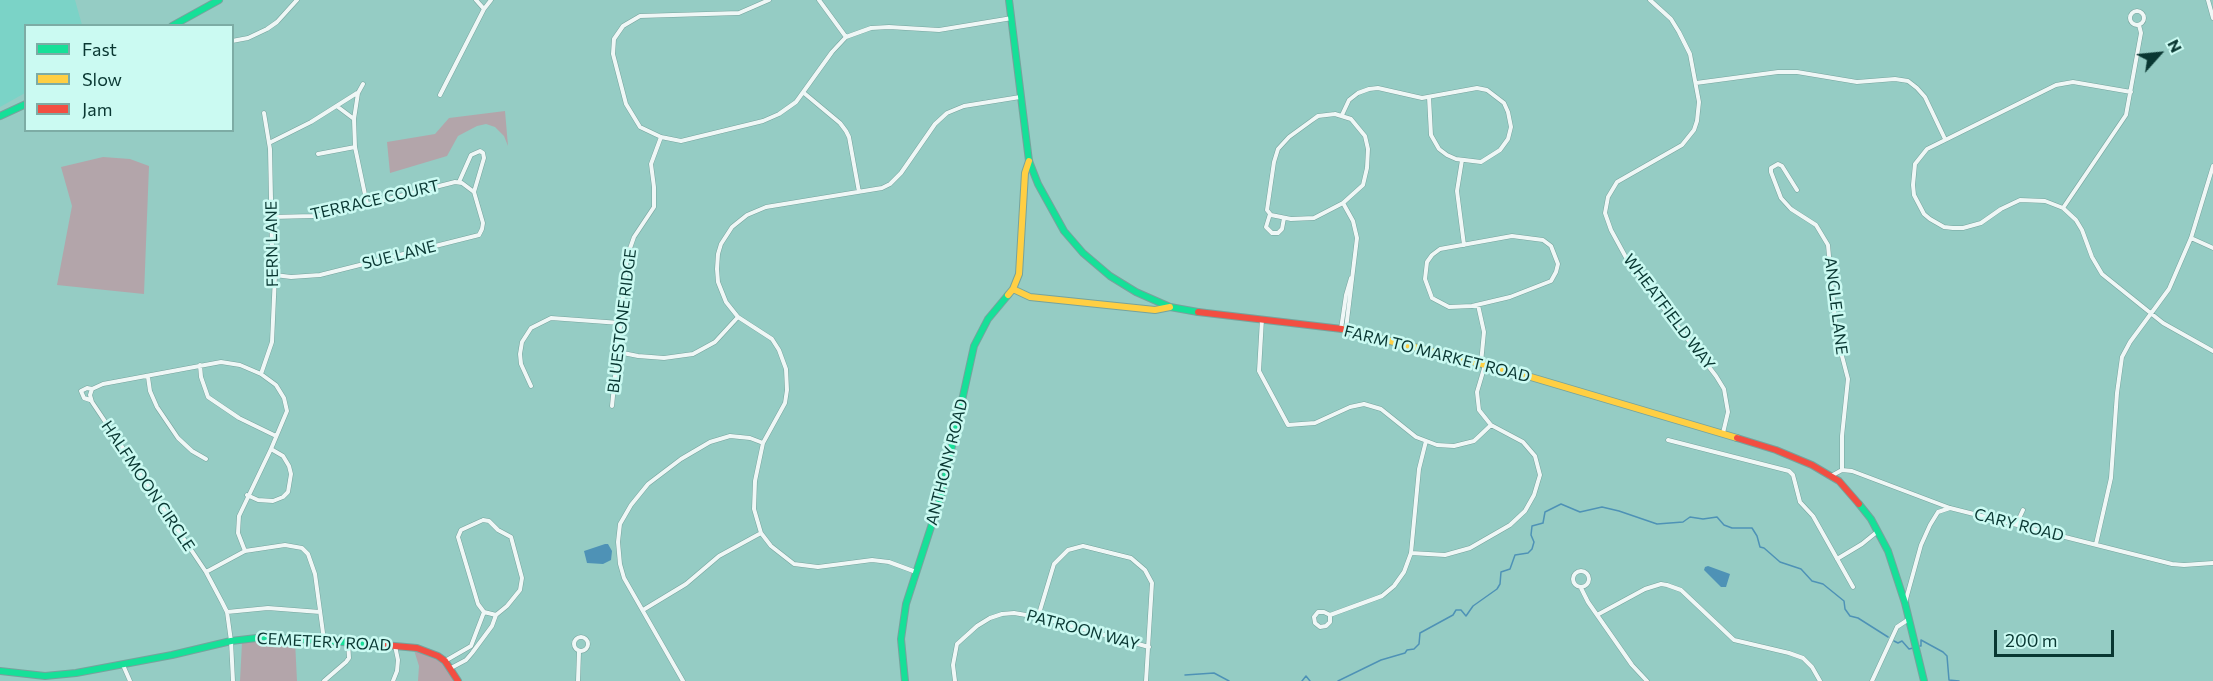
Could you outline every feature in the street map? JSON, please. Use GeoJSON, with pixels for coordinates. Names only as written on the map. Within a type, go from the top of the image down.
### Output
{"type":"FeatureCollection","features":[{"type":"Feature","properties":{"kind":"street"},"geometry":{"type":"LineString","coordinates":[[176,24],[219,0]]}},
{"type":"Feature","properties":{"kind":"street"},"geometry":{"type":"LineString","coordinates":[[234,41],[248,38],[267,29],[277,22],[297,0]]}},
{"type":"Feature","properties":{"kind":"street"},"geometry":{"type":"LineString","coordinates":[[476,0],[484,9]]}},
{"type":"Feature","properties":{"kind":"street"},"geometry":{"type":"LineString","coordinates":[[440,95],[484,9],[491,0]]}},
{"type":"Feature","properties":{"kind":"street"},"geometry":{"type":"LineString","coordinates":[[769,0],[749,10],[733,14],[640,16],[627,22],[614,39],[613,54],[626,104],[640,127],[661,137],[681,141],[763,122],[796,102],[832,52],[846,37],[870,28],[939,30],[1012,18]]}},
{"type":"Feature","properties":{"kind":"street"},"geometry":{"type":"LineString","coordinates":[[819,0],[846,37]]}},
{"type":"Feature","properties":{"kind":"street","name":"FARM TO MARKET ROAD"},"geometry":{"type":"LineString","coordinates":[[1009,0],[1029,161],[1038,184],[1054,216],[1083,253],[1122,284],[1170,307],[1344,329],[1483,364],[1797,458],[1839,481],[1858,501],[1878,531],[1888,551],[1905,603],[1924,681]]}},
{"type":"Feature","properties":{"kind":"street","name":"WHEATFIELD WAY"},"geometry":{"type":"LineString","coordinates":[[1650,0],[1671,20],[1690,54],[1696,83],[1698,111],[1694,130],[1689,138],[1674,151],[1617,182],[1608,197],[1605,213],[1611,230],[1629,263],[1724,389],[1728,412],[1723,434]]}},
{"type":"Feature","properties":{"kind":"street"},"geometry":{"type":"LineString","coordinates":[[2208,0],[2213,18]]}},
{"type":"Feature","properties":{"kind":"street"},"geometry":{"type":"LineString","coordinates":[[2063,208],[2126,115],[2141,33],[2139,25]]}},
{"type":"Feature","properties":{"kind":"street"},"geometry":{"type":"LineString","coordinates":[[1696,83],[1788,72],[1857,82],[1895,79],[1908,81],[1925,97],[1945,139]]}},
{"type":"Feature","properties":{"kind":"street"},"geometry":{"type":"LineString","coordinates":[[2131,92],[2091,84],[2064,82],[1927,149],[1915,165],[1912,185],[1914,195],[1923,214],[1944,227],[1953,228],[1972,226],[2020,200],[2045,201],[2063,208],[2076,220],[2082,230],[2102,274],[2171,328],[2213,351]]}},
{"type":"Feature","properties":{"kind":"street"},"geometry":{"type":"LineString","coordinates":[[363,84],[358,93],[354,119],[355,147],[367,204]]}},
{"type":"Feature","properties":{"kind":"street"},"geometry":{"type":"LineString","coordinates":[[1342,115],[1353,97],[1369,89],[1378,88],[1422,98],[1477,88],[1487,90],[1504,103],[1511,127],[1508,139],[1500,150],[1481,162],[1462,160],[1447,155],[1434,141],[1429,97]]}},
{"type":"Feature","properties":{"kind":"street"},"geometry":{"type":"LineString","coordinates":[[269,143],[312,122],[358,93]]}},
{"type":"Feature","properties":{"kind":"street"},"geometry":{"type":"LineString","coordinates":[[804,93],[840,123],[846,131],[859,192]]}},
{"type":"Feature","properties":{"kind":"street"},"geometry":{"type":"LineString","coordinates":[[916,572],[889,562],[872,560],[818,567],[794,564],[771,546],[761,532],[754,509],[757,468],[763,443],[785,403],[786,369],[772,339],[738,317],[721,293],[717,269],[722,244],[732,227],[747,215],[766,207],[882,188],[895,179],[935,124],[947,113],[964,106],[1020,97]]}},
{"type":"Feature","properties":{"kind":"street"},"geometry":{"type":"LineString","coordinates":[[0,116],[24,105]]}},
{"type":"Feature","properties":{"kind":"street"},"geometry":{"type":"LineString","coordinates":[[338,107],[354,119]]}},
{"type":"Feature","properties":{"kind":"street","name":"FERN LANE"},"geometry":{"type":"LineString","coordinates":[[261,374],[272,342],[275,275],[269,143],[264,113]]}},
{"type":"Feature","properties":{"kind":"street"},"geometry":{"type":"LineString","coordinates":[[1342,115],[1358,125],[1365,136],[1368,168],[1363,185],[1343,203],[1314,218],[1284,218],[1270,214],[1267,210],[1274,162],[1283,142],[1318,116],[1342,115]]}},
{"type":"Feature","properties":{"kind":"street","name":"BLUESTONE RIDGE"},"geometry":{"type":"LineString","coordinates":[[612,406],[630,246],[654,207],[651,164],[653,153],[661,137]]}},
{"type":"Feature","properties":{"kind":"street"},"geometry":{"type":"LineString","coordinates":[[318,154],[355,147]]}},
{"type":"Feature","properties":{"kind":"street"},"geometry":{"type":"LineString","coordinates":[[459,182],[471,155],[483,153],[484,158],[474,192]]}},
{"type":"Feature","properties":{"kind":"street"},"geometry":{"type":"LineString","coordinates":[[1462,160],[1457,192],[1464,245]]}},
{"type":"Feature","properties":{"kind":"street","name":"ANTHONY ROAD"},"geometry":{"type":"LineString","coordinates":[[905,681],[901,639],[903,620],[941,496],[974,346],[988,319],[1013,289],[1019,274],[1025,172],[1029,161]]}},
{"type":"Feature","properties":{"kind":"street","name":"ANGLE LANE"},"geometry":{"type":"LineString","coordinates":[[1797,190],[1782,166],[1774,165],[1771,172],[1781,198],[1791,209],[1816,225],[1828,245],[1836,333],[1848,379],[1842,436],[1842,470]]}},
{"type":"Feature","properties":{"kind":"street"},"geometry":{"type":"LineString","coordinates":[[2096,544],[2111,478],[2122,357],[2130,342],[2169,289],[2191,238],[2213,169]]}},
{"type":"Feature","properties":{"kind":"street","name":"TERRACE COURT"},"geometry":{"type":"LineString","coordinates":[[272,217],[313,216],[459,182],[474,192]]}},
{"type":"Feature","properties":{"kind":"street","name":"SUE LANE"},"geometry":{"type":"LineString","coordinates":[[275,275],[291,277],[320,275],[475,236],[482,229],[483,223],[474,192]]}},
{"type":"Feature","properties":{"kind":"street"},"geometry":{"type":"LineString","coordinates":[[1343,203],[1353,221],[1358,237],[1344,329]]}},
{"type":"Feature","properties":{"kind":"street"},"geometry":{"type":"LineString","coordinates":[[1270,214],[1266,227],[1272,233],[1278,233],[1282,229],[1284,218]]}},
{"type":"Feature","properties":{"kind":"street"},"geometry":{"type":"LineString","coordinates":[[1512,236],[1543,240],[1551,246],[1558,264],[1551,281],[1510,297],[1478,305],[1449,307],[1432,298],[1425,279],[1427,262],[1432,255],[1440,249],[1512,236]]}},
{"type":"Feature","properties":{"kind":"street"},"geometry":{"type":"LineString","coordinates":[[2191,238],[2213,248]]}},
{"type":"Feature","properties":{"kind":"street"},"geometry":{"type":"LineString","coordinates":[[1013,289],[1030,297],[1155,310],[1170,307]]}},
{"type":"Feature","properties":{"kind":"street"},"geometry":{"type":"LineString","coordinates":[[1411,553],[1437,555],[1465,550],[1510,525],[1532,500],[1540,475],[1535,456],[1523,442],[1491,425],[1479,410],[1477,398],[1483,364],[1484,332],[1478,305]]}},
{"type":"Feature","properties":{"kind":"street"},"geometry":{"type":"LineString","coordinates":[[618,352],[664,358],[693,354],[715,342],[738,317]]}},
{"type":"Feature","properties":{"kind":"street"},"geometry":{"type":"LineString","coordinates":[[531,386],[521,364],[520,354],[522,342],[531,328],[551,318],[620,323]]}},
{"type":"Feature","properties":{"kind":"street"},"geometry":{"type":"LineString","coordinates":[[1262,319],[1259,371],[1280,407],[1287,425],[1315,423],[1350,407],[1364,404],[1381,409],[1407,431],[1426,441],[1445,446],[1466,445],[1479,438],[1491,425]]}},
{"type":"Feature","properties":{"kind":"street"},"geometry":{"type":"LineString","coordinates":[[92,388],[90,400],[83,397],[81,391],[84,389],[103,384],[226,362],[261,374],[276,385],[286,405],[285,416],[239,516],[237,527],[245,551]]}},
{"type":"Feature","properties":{"kind":"street"},"geometry":{"type":"LineString","coordinates":[[200,365],[201,377],[208,398],[238,418],[276,436]]}},
{"type":"Feature","properties":{"kind":"street"},"geometry":{"type":"LineString","coordinates":[[148,377],[150,391],[157,407],[178,438],[192,451],[206,459]]}},
{"type":"Feature","properties":{"kind":"street","name":"HALFMOON CIRCLE"},"geometry":{"type":"LineString","coordinates":[[90,400],[206,572],[227,612],[233,681]]}},
{"type":"Feature","properties":{"kind":"street"},"geometry":{"type":"LineString","coordinates":[[683,681],[628,585],[620,564],[618,542],[620,525],[631,505],[648,484],[681,459],[719,438],[741,436],[763,443]]}},
{"type":"Feature","properties":{"kind":"street"},"geometry":{"type":"LineString","coordinates":[[1668,440],[1681,441],[1789,471],[1793,475],[1800,502],[1813,516],[1853,587]]}},
{"type":"Feature","properties":{"kind":"street"},"geometry":{"type":"LineString","coordinates":[[1330,615],[1330,621],[1326,626],[1320,627],[1315,623],[1314,617],[1318,612],[1330,615],[1377,599],[1389,591],[1404,572],[1411,553],[1419,468],[1426,441]]}},
{"type":"Feature","properties":{"kind":"street"},"geometry":{"type":"LineString","coordinates":[[247,495],[258,500],[273,501],[288,492],[291,474],[289,466],[283,456],[271,449]]}},
{"type":"Feature","properties":{"kind":"street"},"geometry":{"type":"LineString","coordinates":[[1831,476],[1842,470]]}},
{"type":"Feature","properties":{"kind":"street","name":"CARY ROAD"},"geometry":{"type":"LineString","coordinates":[[1842,470],[1891,484],[1950,507],[2172,564],[2213,563]]}},
{"type":"Feature","properties":{"kind":"street"},"geometry":{"type":"LineString","coordinates":[[1905,603],[1930,525],[1938,512],[1950,507]]}},
{"type":"Feature","properties":{"kind":"street"},"geometry":{"type":"LineString","coordinates":[[2017,523],[2023,510]]}},
{"type":"Feature","properties":{"kind":"street"},"geometry":{"type":"LineString","coordinates":[[451,668],[466,660],[492,626],[496,615],[520,590],[522,578],[511,537],[487,520],[461,530],[458,537],[478,604],[484,612],[496,615]]}},
{"type":"Feature","properties":{"kind":"street"},"geometry":{"type":"LineString","coordinates":[[1837,559],[1878,531]]}},
{"type":"Feature","properties":{"kind":"street"},"geometry":{"type":"LineString","coordinates":[[643,610],[671,595],[719,556],[761,532]]}},
{"type":"Feature","properties":{"kind":"street"},"geometry":{"type":"LineString","coordinates":[[206,572],[226,559],[245,551],[285,545],[304,546],[313,565],[324,640]]}},
{"type":"Feature","properties":{"kind":"street"},"geometry":{"type":"LineString","coordinates":[[1038,616],[1054,564],[1068,550],[1083,546],[1131,558],[1145,570],[1152,583],[1146,681]]}},
{"type":"Feature","properties":{"kind":"street"},"geometry":{"type":"LineString","coordinates":[[1581,588],[1588,584],[1589,579],[1584,572],[1579,571],[1573,579],[1576,586],[1581,588],[1588,602],[1632,666],[1647,681]]}},
{"type":"Feature","properties":{"kind":"street"},"geometry":{"type":"LineString","coordinates":[[1597,615],[1645,589],[1667,585],[1681,590],[1734,640],[1803,658],[1812,667],[1820,681]]}},
{"type":"Feature","properties":{"kind":"street"},"geometry":{"type":"LineString","coordinates":[[268,601],[268,608]]}},
{"type":"Feature","properties":{"kind":"street"},"geometry":{"type":"LineString","coordinates":[[227,612],[268,608],[320,612]]}},
{"type":"Feature","properties":{"kind":"street"},"geometry":{"type":"LineString","coordinates":[[445,661],[471,646],[484,612]]}},
{"type":"Feature","properties":{"kind":"street","name":"PATROON WAY"},"geometry":{"type":"LineString","coordinates":[[955,681],[953,664],[955,648],[963,637],[990,618],[1002,614],[1038,616],[1149,647]]}},
{"type":"Feature","properties":{"kind":"street"},"geometry":{"type":"LineString","coordinates":[[1872,681],[1897,627],[1909,619]]}},
{"type":"Feature","properties":{"kind":"street","name":"CEMETERY ROAD"},"geometry":{"type":"LineString","coordinates":[[0,671],[45,676],[123,665],[231,641],[265,637],[348,641],[394,645],[427,651],[445,661],[458,681]]}},
{"type":"Feature","properties":{"kind":"street"},"geometry":{"type":"LineString","coordinates":[[324,681],[349,658],[348,641]]}},
{"type":"Feature","properties":{"kind":"street"},"geometry":{"type":"LineString","coordinates":[[393,681],[398,660],[394,645]]}},
{"type":"Feature","properties":{"kind":"street"},"geometry":{"type":"LineString","coordinates":[[578,681],[579,652]]}},
{"type":"Feature","properties":{"kind":"street"},"geometry":{"type":"LineString","coordinates":[[123,665],[130,681]]}},
{"type":"Feature","properties":{"kind":"shaded area"},"geometry":{"type":"Polygon","coordinates":[[[0,0],[75,0],[82,24],[24,24],[24,94],[0,107],[0,0]]]}},
{"type":"Feature","properties":{"kind":"shaded area"},"geometry":{"type":"Polygon","coordinates":[[[505,111],[508,146],[504,136],[495,127],[486,124],[477,126],[458,136],[447,156],[390,173],[387,142],[435,134],[449,118],[505,111]]]}},
{"type":"Feature","properties":{"kind":"shaded area"},"geometry":{"type":"Polygon","coordinates":[[[103,157],[130,159],[149,166],[144,294],[57,285],[72,206],[61,167],[103,157]]]}},
{"type":"Feature","properties":{"kind":"shaded area"},"geometry":{"type":"Polygon","coordinates":[[[273,640],[295,641],[297,681],[240,681],[242,643],[273,640]]]}},
{"type":"Feature","properties":{"kind":"shaded area"},"geometry":{"type":"Polygon","coordinates":[[[414,650],[446,666],[455,681],[418,681],[419,666],[414,650]]]}},
{"type":"Feature","properties":{"kind":"water"},"geometry":{"type":"Polygon","coordinates":[[[608,544],[612,551],[611,560],[603,564],[587,563],[584,551],[608,544]]]}},
{"type":"Feature","properties":{"kind":"water"},"geometry":{"type":"Polygon","coordinates":[[[1708,566],[1730,574],[1726,587],[1721,587],[1704,570],[1708,566]]]}},
{"type":"Feature","properties":{"kind":"waterway"},"geometry":{"type":"LineString","coordinates":[[1338,681],[1381,660],[1414,649],[1419,644],[1420,633],[1453,615],[1456,610],[1461,610],[1466,616],[1473,606],[1497,589],[1501,572],[1510,569],[1515,555],[1528,553],[1532,549],[1534,542],[1531,535],[1532,526],[1543,523],[1545,512],[1561,504],[1580,512],[1602,507],[1657,524],[1683,522],[1690,517],[1703,519],[1717,517],[1724,525],[1732,528],[1752,528],[1760,547],[1780,562],[1801,569],[1812,581],[1823,584],[1844,601],[1845,609],[1850,616],[1858,618],[1888,637]]}},
{"type":"Feature","properties":{"kind":"waterway"},"geometry":{"type":"LineString","coordinates":[[1920,646],[1921,640],[1943,652],[1947,656],[1949,680],[1959,681]]}},
{"type":"Feature","properties":{"kind":"waterway"},"geometry":{"type":"LineString","coordinates":[[1894,641],[1898,643],[1902,641],[1909,649],[1913,648]]}},
{"type":"Feature","properties":{"kind":"waterway"},"geometry":{"type":"LineString","coordinates":[[1185,675],[1214,673],[1229,681]]}},
{"type":"Feature","properties":{"kind":"waterway"},"geometry":{"type":"LineString","coordinates":[[1302,681],[1306,676],[1310,681]]}},
{"type":"Feature","properties":{"kind":"traffic: fast"},"geometry":{"type":"LineString","coordinates":[[176,24],[219,0]]}},
{"type":"Feature","properties":{"kind":"traffic: fast"},"geometry":{"type":"LineString","coordinates":[[1009,0],[1029,161],[1038,184],[1064,231],[1083,253],[1110,276],[1136,292],[1170,307],[1198,312]]}},
{"type":"Feature","properties":{"kind":"traffic: fast"},"geometry":{"type":"LineString","coordinates":[[0,116],[24,105]]}},
{"type":"Feature","properties":{"kind":"traffic: fast"},"geometry":{"type":"LineString","coordinates":[[905,681],[901,639],[906,604],[941,496],[974,346],[988,319],[1008,295]]}},
{"type":"Feature","properties":{"kind":"traffic: fast"},"geometry":{"type":"LineString","coordinates":[[1859,504],[1871,519],[1888,551],[1905,603],[1924,681]]}},
{"type":"Feature","properties":{"kind":"traffic: fast"},"geometry":{"type":"LineString","coordinates":[[0,671],[45,676],[76,673],[231,641],[265,637],[373,644]]}},
{"type":"Feature","properties":{"kind":"traffic: slow"},"geometry":{"type":"LineString","coordinates":[[1008,295],[1019,274],[1025,173],[1029,161]]}},
{"type":"Feature","properties":{"kind":"traffic: slow"},"geometry":{"type":"LineString","coordinates":[[1013,289],[1030,297],[1155,310],[1170,307]]}},
{"type":"Feature","properties":{"kind":"traffic: slow"},"geometry":{"type":"LineString","coordinates":[[1342,329],[1514,372],[1737,438]]}},
{"type":"Feature","properties":{"kind":"traffic: jam"},"geometry":{"type":"LineString","coordinates":[[1198,312],[1342,329]]}},
{"type":"Feature","properties":{"kind":"traffic: jam"},"geometry":{"type":"LineString","coordinates":[[1737,438],[1776,450],[1812,465],[1839,481],[1859,504]]}},
{"type":"Feature","properties":{"kind":"traffic: jam"},"geometry":{"type":"LineString","coordinates":[[373,644],[417,648],[438,656],[445,661],[458,681]]}}]}
